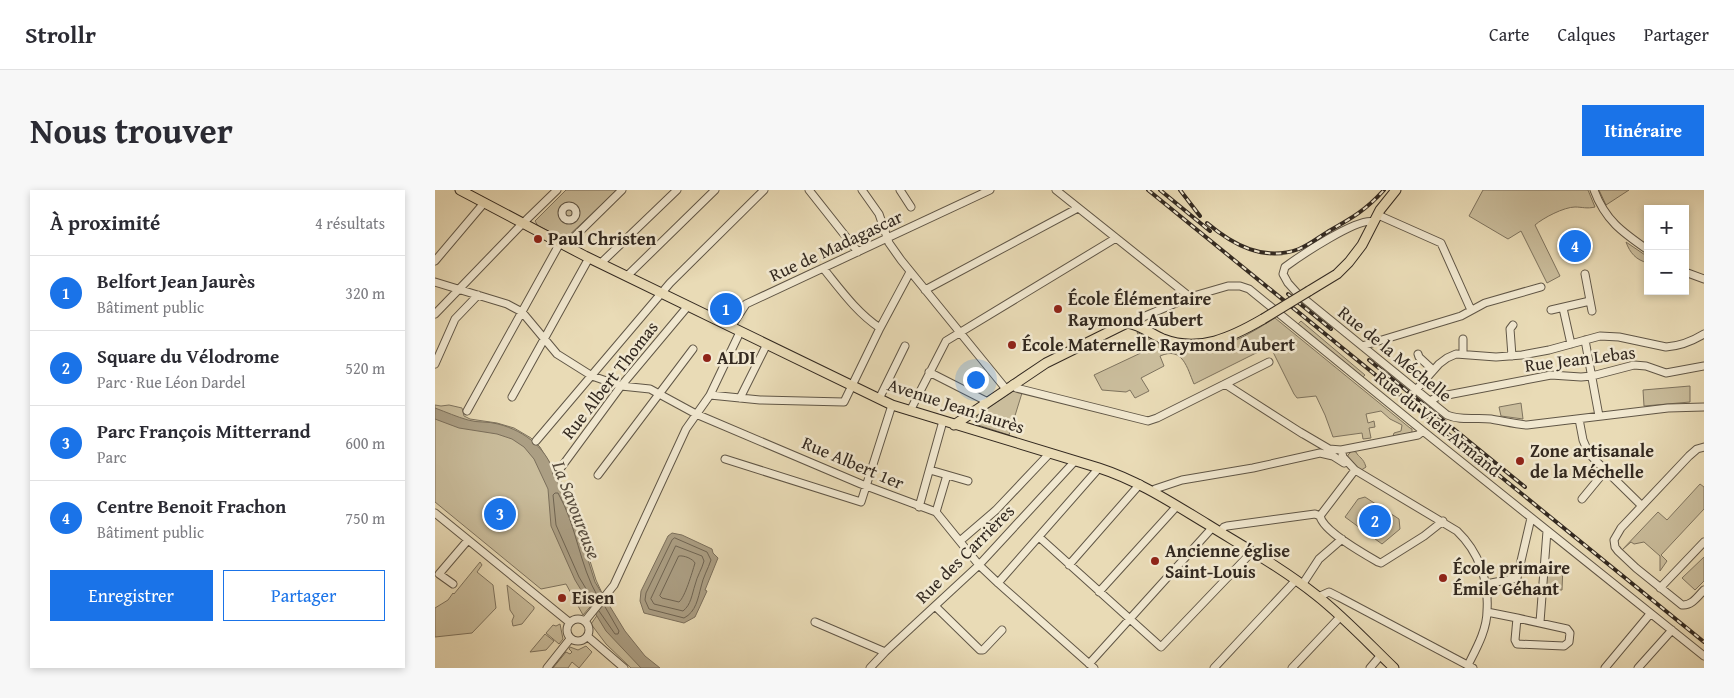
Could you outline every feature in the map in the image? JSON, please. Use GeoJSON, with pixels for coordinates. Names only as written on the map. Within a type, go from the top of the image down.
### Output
{"type":"FeatureCollection","features":[{"type":"Feature","properties":{"kind":"main road","name":"Avenue Jean Jaurès"},"geometry":{"type":"LineString","coordinates":[[460,190],[475,194],[484,203],[589,258],[892,405],[1099,468],[1141,484],[1299,582],[1318,597],[1394,668]]}},
{"type":"Feature","properties":{"kind":"main road"},"geometry":{"type":"LineString","coordinates":[[954,425],[1009,386],[1046,363],[1087,341],[1127,323],[1136,324],[1154,336],[1171,342],[1201,345],[1223,339],[1263,319],[1337,274],[1362,245],[1376,218],[1396,190]]}},
{"type":"Feature","properties":{"kind":"street"},"geometry":{"type":"LineString","coordinates":[[435,314],[557,190]]}},
{"type":"Feature","properties":{"kind":"street"},"geometry":{"type":"LineString","coordinates":[[467,411],[522,312],[563,245],[622,190]]}},
{"type":"Feature","properties":{"kind":"street"},"geometry":{"type":"LineString","coordinates":[[601,263],[677,190]]}},
{"type":"Feature","properties":{"kind":"street"},"geometry":{"type":"LineString","coordinates":[[627,276],[715,190]]}},
{"type":"Feature","properties":{"kind":"street"},"geometry":{"type":"LineString","coordinates":[[536,441],[670,284],[764,190]]}},
{"type":"Feature","properties":{"kind":"street"},"geometry":{"type":"LineString","coordinates":[[809,190],[858,252]]}},
{"type":"Feature","properties":{"kind":"street"},"geometry":{"type":"LineString","coordinates":[[862,190],[879,214],[889,243],[910,272],[959,332],[1009,386],[1148,421],[1269,362]]}},
{"type":"Feature","properties":{"kind":"street"},"geometry":{"type":"LineString","coordinates":[[900,190],[911,207]]}},
{"type":"Feature","properties":{"kind":"street","name":"Rue de Madagascar"},"geometry":{"type":"LineString","coordinates":[[731,327],[747,304],[990,190]]}},
{"type":"Feature","properties":{"kind":"street"},"geometry":{"type":"LineString","coordinates":[[1056,190],[1190,298]]}},
{"type":"Feature","properties":{"kind":"street"},"geometry":{"type":"LineString","coordinates":[[1594,190],[1602,208],[1612,222],[1644,247]]}},
{"type":"Feature","properties":{"kind":"street"},"geometry":{"type":"LineString","coordinates":[[435,262],[484,203]]}},
{"type":"Feature","properties":{"kind":"street"},"geometry":{"type":"LineString","coordinates":[[925,290],[1078,208]]}},
{"type":"Feature","properties":{"kind":"street"},"geometry":{"type":"LineString","coordinates":[[1376,218],[1441,244],[1471,310]]}},
{"type":"Feature","properties":{"kind":"street","name":"Rue de la Méchelle"},"geometry":{"type":"LineString","coordinates":[[1376,218],[1357,224],[1303,254],[1285,267],[1283,271],[1288,283],[1297,294],[1447,415],[1457,418],[1481,418],[1527,425],[1668,408],[1704,407]]}},
{"type":"Feature","properties":{"kind":"street"},"geometry":{"type":"LineString","coordinates":[[910,411],[944,343],[959,332],[1116,238]]}},
{"type":"Feature","properties":{"kind":"street"},"geometry":{"type":"LineString","coordinates":[[512,397],[589,258]]}},
{"type":"Feature","properties":{"kind":"street"},"geometry":{"type":"LineString","coordinates":[[823,268],[844,294],[873,324],[880,328]]}},
{"type":"Feature","properties":{"kind":"street"},"geometry":{"type":"LineString","coordinates":[[710,395],[844,402],[910,272]]}},
{"type":"Feature","properties":{"kind":"street"},"geometry":{"type":"LineString","coordinates":[[1585,274],[1592,311]]}},
{"type":"Feature","properties":{"kind":"street"},"geometry":{"type":"LineString","coordinates":[[1689,274],[1704,279]]}},
{"type":"Feature","properties":{"kind":"street"},"geometry":{"type":"LineString","coordinates":[[1694,276],[1697,281],[1704,284]]}},
{"type":"Feature","properties":{"kind":"street"},"geometry":{"type":"LineString","coordinates":[[435,282],[507,304],[522,312]]}},
{"type":"Feature","properties":{"kind":"street","name":"Rue du Vieil Armand"},"geometry":{"type":"LineString","coordinates":[[1136,324],[1143,317],[1190,298],[1228,286],[1240,286],[1249,289],[1704,656]]}},
{"type":"Feature","properties":{"kind":"street"},"geometry":{"type":"LineString","coordinates":[[1363,346],[1461,316],[1485,304],[1541,287]]}},
{"type":"Feature","properties":{"kind":"street"},"geometry":{"type":"LineString","coordinates":[[435,364],[455,320],[478,296]]}},
{"type":"Feature","properties":{"kind":"street"},"geometry":{"type":"LineString","coordinates":[[1551,310],[1590,301]]}},
{"type":"Feature","properties":{"kind":"street","name":"Rue Albert Thomas"},"geometry":{"type":"LineString","coordinates":[[557,473],[621,386],[688,306]]}},
{"type":"Feature","properties":{"kind":"street"},"geometry":{"type":"LineString","coordinates":[[1563,308],[1571,344]]}},
{"type":"Feature","properties":{"kind":"street","name":"Rue Albert 1er"},"geometry":{"type":"LineString","coordinates":[[522,312],[557,354],[592,376],[621,386],[650,389],[696,414],[866,486],[936,512]]}},
{"type":"Feature","properties":{"kind":"street"},"geometry":{"type":"LineString","coordinates":[[1512,356],[1510,329],[1513,325]]}},
{"type":"Feature","properties":{"kind":"street"},"geometry":{"type":"LineString","coordinates":[[587,619],[614,585],[686,429],[710,395],[740,332]]}},
{"type":"Feature","properties":{"kind":"street"},"geometry":{"type":"LineString","coordinates":[[1416,390],[1433,370],[1447,358],[1456,354],[1496,357],[1512,356],[1542,351],[1600,336],[1613,336],[1666,347],[1683,345],[1704,334]]}},
{"type":"Feature","properties":{"kind":"street"},"geometry":{"type":"LineString","coordinates":[[1463,339],[1463,354]]}},
{"type":"Feature","properties":{"kind":"street"},"geometry":{"type":"LineString","coordinates":[[1585,340],[1599,416]]}},
{"type":"Feature","properties":{"kind":"street"},"geometry":{"type":"LineString","coordinates":[[741,398],[767,344]]}},
{"type":"Feature","properties":{"kind":"street"},"geometry":{"type":"LineString","coordinates":[[879,399],[905,346]]}},
{"type":"Feature","properties":{"kind":"street"},"geometry":{"type":"LineString","coordinates":[[598,476],[693,349]]}},
{"type":"Feature","properties":{"kind":"street"},"geometry":{"type":"LineString","coordinates":[[1418,354],[1419,358],[1433,370]]}},
{"type":"Feature","properties":{"kind":"street","name":"Rue Jean Lebas"},"geometry":{"type":"LineString","coordinates":[[1430,401],[1437,397],[1551,376],[1592,376],[1634,365],[1645,366],[1666,374],[1704,366]]}},
{"type":"Feature","properties":{"kind":"street"},"geometry":{"type":"LineString","coordinates":[[929,372],[988,402]]}},
{"type":"Feature","properties":{"kind":"street"},"geometry":{"type":"LineString","coordinates":[[1225,384],[1329,449],[1341,450],[1418,435],[1423,431]]}},
{"type":"Feature","properties":{"kind":"street"},"geometry":{"type":"LineString","coordinates":[[725,459],[861,502],[892,405]]}},
{"type":"Feature","properties":{"kind":"street"},"geometry":{"type":"LineString","coordinates":[[1579,419],[1586,449],[1605,471],[1641,506]]}},
{"type":"Feature","properties":{"kind":"street"},"geometry":{"type":"LineString","coordinates":[[919,507],[943,421]]}},
{"type":"Feature","properties":{"kind":"street"},"geometry":{"type":"LineString","coordinates":[[1300,432],[1314,444],[1320,453],[1335,457],[1443,522],[1464,537],[1481,566],[1485,584],[1487,612],[1470,667],[1329,592],[1318,597]]}},
{"type":"Feature","properties":{"kind":"street"},"geometry":{"type":"LineString","coordinates":[[1153,491],[1182,480],[1253,468],[1324,452],[1325,447]]}},
{"type":"Feature","properties":{"kind":"street"},"geometry":{"type":"LineString","coordinates":[[1704,447],[1697,449],[1689,456],[1621,528],[1614,540],[1617,551],[1682,605],[1692,602],[1704,590]]}},
{"type":"Feature","properties":{"kind":"street"},"geometry":{"type":"LineString","coordinates":[[1335,457],[1341,450]]}},
{"type":"Feature","properties":{"kind":"street"},"geometry":{"type":"LineString","coordinates":[[1341,450],[1343,457],[1355,470]]}},
{"type":"Feature","properties":{"kind":"street"},"geometry":{"type":"LineString","coordinates":[[960,541],[996,510],[1050,453]]}},
{"type":"Feature","properties":{"kind":"street","name":"Rue des Carrières"},"geometry":{"type":"LineString","coordinates":[[871,667],[979,565],[1075,461]]}},
{"type":"Feature","properties":{"kind":"street"},"geometry":{"type":"LineString","coordinates":[[998,583],[1099,468]]}},
{"type":"Feature","properties":{"kind":"street"},"geometry":{"type":"LineString","coordinates":[[929,470],[968,481]]}},
{"type":"Feature","properties":{"kind":"street"},"geometry":{"type":"LineString","coordinates":[[1320,516],[1355,470]]}},
{"type":"Feature","properties":{"kind":"street"},"geometry":{"type":"LineString","coordinates":[[1582,499],[1605,471]]}},
{"type":"Feature","properties":{"kind":"street"},"geometry":{"type":"LineString","coordinates":[[947,475],[936,512],[979,565],[1091,666],[1130,620],[1216,530],[1227,526],[1315,514],[1320,516]]}},
{"type":"Feature","properties":{"kind":"street"},"geometry":{"type":"LineString","coordinates":[[1069,565],[1141,484]]}},
{"type":"Feature","properties":{"kind":"street"},"geometry":{"type":"LineString","coordinates":[[1099,592],[1177,506]]}},
{"type":"Feature","properties":{"kind":"street"},"geometry":{"type":"LineString","coordinates":[[435,513],[569,622]]}},
{"type":"Feature","properties":{"kind":"street"},"geometry":{"type":"LineString","coordinates":[[1320,516],[1323,524],[1342,539],[1381,563],[1443,522]]}},
{"type":"Feature","properties":{"kind":"street"},"geometry":{"type":"LineString","coordinates":[[1485,584],[1517,578],[1531,518]]}},
{"type":"Feature","properties":{"kind":"street"},"geometry":{"type":"LineString","coordinates":[[1540,622],[1547,531]]}},
{"type":"Feature","properties":{"kind":"street"},"geometry":{"type":"LineString","coordinates":[[1039,537],[1161,647],[1251,551]]}},
{"type":"Feature","properties":{"kind":"street"},"geometry":{"type":"LineString","coordinates":[[1214,668],[1319,560],[1342,539]]}},
{"type":"Feature","properties":{"kind":"street"},"geometry":{"type":"LineString","coordinates":[[453,584],[439,574],[468,540]]}},
{"type":"Feature","properties":{"kind":"street"},"geometry":{"type":"LineString","coordinates":[[1660,588],[1704,542]]}},
{"type":"Feature","properties":{"kind":"street"},"geometry":{"type":"LineString","coordinates":[[935,606],[980,650],[983,650],[1002,630]]}},
{"type":"Feature","properties":{"kind":"street"},"geometry":{"type":"LineString","coordinates":[[1487,612],[1540,622],[1567,628],[1570,633],[1569,642],[1564,646],[1517,644],[1515,640],[1517,618]]}},
{"type":"Feature","properties":{"kind":"street"},"geometry":{"type":"LineString","coordinates":[[1605,668],[1650,614]]}},
{"type":"Feature","properties":{"kind":"street"},"geometry":{"type":"LineString","coordinates":[[1292,668],[1340,617]]}},
{"type":"Feature","properties":{"kind":"street"},"geometry":{"type":"LineString","coordinates":[[587,619],[589,629],[585,639],[577,642],[570,639],[566,632],[569,622],[587,619]]}},
{"type":"Feature","properties":{"kind":"street"},"geometry":{"type":"LineString","coordinates":[[815,622],[885,652]]}},
{"type":"Feature","properties":{"kind":"street"},"geometry":{"type":"LineString","coordinates":[[1637,668],[1672,630]]}},
{"type":"Feature","properties":{"kind":"street"},"geometry":{"type":"LineString","coordinates":[[587,636],[625,668]]}},
{"type":"Feature","properties":{"kind":"street"},"geometry":{"type":"LineString","coordinates":[[547,668],[570,639]]}},
{"type":"Feature","properties":{"kind":"street"},"geometry":{"type":"LineString","coordinates":[[1370,668],[1381,655]]}},
{"type":"Feature","properties":{"kind":"shaded area"},"geometry":{"type":"Polygon","coordinates":[[[566,190],[617,190],[565,239],[538,226],[535,221],[566,190]]]}},
{"type":"Feature","properties":{"kind":"shaded area"},"geometry":{"type":"Polygon","coordinates":[[[1483,190],[1588,190],[1595,207],[1565,209],[1548,216],[1535,225],[1560,276],[1547,283],[1521,231],[1508,239],[1469,216],[1483,190]]]}},
{"type":"Feature","properties":{"kind":"shaded area"},"geometry":{"type":"Polygon","coordinates":[[[1599,190],[1629,190],[1606,205],[1599,190]]]}},
{"type":"Feature","properties":{"kind":"shaded area"},"geometry":{"type":"Polygon","coordinates":[[[1626,242],[1644,254],[1644,262],[1634,256],[1626,242]]]}},
{"type":"Feature","properties":{"kind":"shaded area"},"geometry":{"type":"Polygon","coordinates":[[[1275,318],[1412,429],[1412,433],[1393,436],[1394,433],[1401,431],[1402,425],[1390,419],[1381,411],[1366,414],[1368,423],[1374,421],[1375,427],[1369,428],[1371,438],[1363,439],[1362,433],[1333,437],[1316,396],[1297,398],[1268,342],[1264,349],[1194,384],[1186,365],[1179,356],[1168,354],[1160,356],[1164,366],[1141,378],[1149,391],[1135,398],[1130,390],[1126,392],[1102,390],[1094,375],[1145,351],[1137,332],[1154,342],[1173,347],[1194,349],[1215,347],[1234,341],[1275,318]]]}},
{"type":"Feature","properties":{"kind":"shaded area"},"geometry":{"type":"Polygon","coordinates":[[[1301,321],[1365,375],[1363,377],[1298,324],[1301,321]]]}},
{"type":"Feature","properties":{"kind":"shaded area"},"geometry":{"type":"Polygon","coordinates":[[[1690,386],[1690,402],[1644,406],[1643,390],[1690,386]]]}},
{"type":"Feature","properties":{"kind":"shaded area"},"geometry":{"type":"Polygon","coordinates":[[[1013,391],[1022,393],[1009,435],[978,425],[976,418],[978,415],[1013,391]]]}},
{"type":"Feature","properties":{"kind":"shaded area"},"geometry":{"type":"Polygon","coordinates":[[[1521,403],[1523,419],[1501,416],[1499,407],[1521,403]]]}},
{"type":"Feature","properties":{"kind":"shaded area"},"geometry":{"type":"Polygon","coordinates":[[[435,405],[449,405],[462,408],[464,416],[470,419],[514,428],[531,438],[540,447],[561,482],[572,493],[579,526],[602,593],[583,615],[566,584],[541,589],[435,502],[435,405]]]}},
{"type":"Feature","properties":{"kind":"shaded area"},"geometry":{"type":"Polygon","coordinates":[[[1352,451],[1356,452],[1365,464],[1366,467],[1360,471],[1347,459],[1352,451]]]}},
{"type":"Feature","properties":{"kind":"shaded area"},"geometry":{"type":"Polygon","coordinates":[[[1700,484],[1704,487],[1704,509],[1661,555],[1667,561],[1660,571],[1660,556],[1644,542],[1634,544],[1631,542],[1622,550],[1658,512],[1667,520],[1700,484]]]}},
{"type":"Feature","properties":{"kind":"shaded area"},"geometry":{"type":"Polygon","coordinates":[[[1365,497],[1399,519],[1400,529],[1382,544],[1345,517],[1358,499],[1365,497]]]}},
{"type":"Feature","properties":{"kind":"shaded area"},"geometry":{"type":"Polygon","coordinates":[[[1704,557],[1704,581],[1695,590],[1682,578],[1704,557]]]}},
{"type":"Feature","properties":{"kind":"shaded area"},"geometry":{"type":"Polygon","coordinates":[[[480,562],[482,565],[477,572],[493,585],[496,608],[472,633],[435,637],[435,608],[454,594],[480,562]]]}},
{"type":"Feature","properties":{"kind":"shaded area"},"geometry":{"type":"Polygon","coordinates":[[[1547,564],[1563,564],[1562,590],[1546,590],[1547,564]]]}},
{"type":"Feature","properties":{"kind":"shaded area"},"geometry":{"type":"Polygon","coordinates":[[[507,585],[534,607],[522,624],[513,626],[514,616],[510,610],[507,585]]]}},
{"type":"Feature","properties":{"kind":"shaded area"},"geometry":{"type":"Polygon","coordinates":[[[598,614],[644,668],[631,668],[606,644],[591,624],[598,614]]]}},
{"type":"Feature","properties":{"kind":"shaded area"},"geometry":{"type":"Polygon","coordinates":[[[560,624],[563,639],[559,644],[546,633],[553,625],[560,624]]]}},
{"type":"Feature","properties":{"kind":"shaded area"},"geometry":{"type":"Polygon","coordinates":[[[545,634],[554,641],[546,650],[530,652],[545,634]]]}},
{"type":"Feature","properties":{"kind":"shaded area"},"geometry":{"type":"Polygon","coordinates":[[[586,646],[592,652],[579,668],[572,662],[568,668],[553,668],[566,652],[570,654],[572,652],[569,649],[570,647],[578,650],[586,646]]]}},
{"type":"Feature","properties":{"kind":"water"},"geometry":{"type":"Polygon","coordinates":[[[435,408],[471,421],[494,423],[518,431],[535,443],[542,451],[570,503],[595,582],[625,631],[645,656],[660,668],[641,668],[606,631],[575,580],[551,526],[548,489],[534,459],[524,447],[512,439],[497,434],[459,428],[435,419],[435,408]]]}},
{"type":"Feature","properties":{"kind":"water"},"geometry":{"type":"Polygon","coordinates":[[[672,533],[682,535],[712,549],[718,558],[705,590],[707,591],[695,617],[684,623],[644,613],[640,601],[641,591],[668,536],[672,533]]]}},
{"type":"Feature","properties":{"kind":"railway"},"geometry":{"type":"LineString","coordinates":[[1148,190],[1704,642]]}},
{"type":"Feature","properties":{"kind":"railway"},"geometry":{"type":"LineString","coordinates":[[1160,190],[1210,231]]}},
{"type":"Feature","properties":{"kind":"railway"},"geometry":{"type":"LineString","coordinates":[[1180,190],[1200,216]]}},
{"type":"Feature","properties":{"kind":"railway"},"geometry":{"type":"LineString","coordinates":[[1207,223],[1227,238],[1250,249],[1274,254],[1286,253],[1307,245],[1352,218],[1384,190]]}},
{"type":"Feature","properties":{"kind":"railway"},"geometry":{"type":"LineString","coordinates":[[1288,294],[1331,329]]}},
{"type":"Feature","properties":{"kind":"railway"},"geometry":{"type":"LineString","coordinates":[[1369,360],[1525,487]]}},
{"type":"Feature","properties":{"kind":"place","name":"Paul Christen"},"geometry":{"type":"Point","coordinates":[538,239]}},
{"type":"Feature","properties":{"kind":"place","name":"Centre Benoit Frachon"},"geometry":{"type":"Point","coordinates":[1575,246]}},
{"type":"Feature","properties":{"kind":"place","name":"Belfort Jean Jaurès"},"geometry":{"type":"Point","coordinates":[726,309]}},
{"type":"Feature","properties":{"kind":"place","name":"École Élémentaire Raymond Aubert"},"geometry":{"type":"Point","coordinates":[1058,309]}},
{"type":"Feature","properties":{"kind":"place","name":"École Maternelle Raymond Aubert"},"geometry":{"type":"Point","coordinates":[1012,345]}},
{"type":"Feature","properties":{"kind":"place","name":"ALDI"},"geometry":{"type":"Point","coordinates":[707,358]}},
{"type":"Feature","properties":{"kind":"place","name":"Zone artisanale de la Méchelle"},"geometry":{"type":"Point","coordinates":[1520,461]}},
{"type":"Feature","properties":{"kind":"place","name":"Parc François Mitterrand"},"geometry":{"type":"Point","coordinates":[500,514]}},
{"type":"Feature","properties":{"kind":"place","name":"Square du Vélodrome"},"geometry":{"type":"Point","coordinates":[1375,521]}},
{"type":"Feature","properties":{"kind":"place","name":"Ancienne église Saint-Louis"},"geometry":{"type":"Point","coordinates":[1155,561]}},
{"type":"Feature","properties":{"kind":"place","name":"École primaire Émile Géhant"},"geometry":{"type":"Point","coordinates":[1443,578]}},
{"type":"Feature","properties":{"kind":"place","name":"Eisen"},"geometry":{"type":"Point","coordinates":[562,598]}},
{"type":"Feature","properties":{"kind":"water label","name":"La Savoureuse"},"geometry":{"type":"Point","coordinates":[577,510]}}]}
